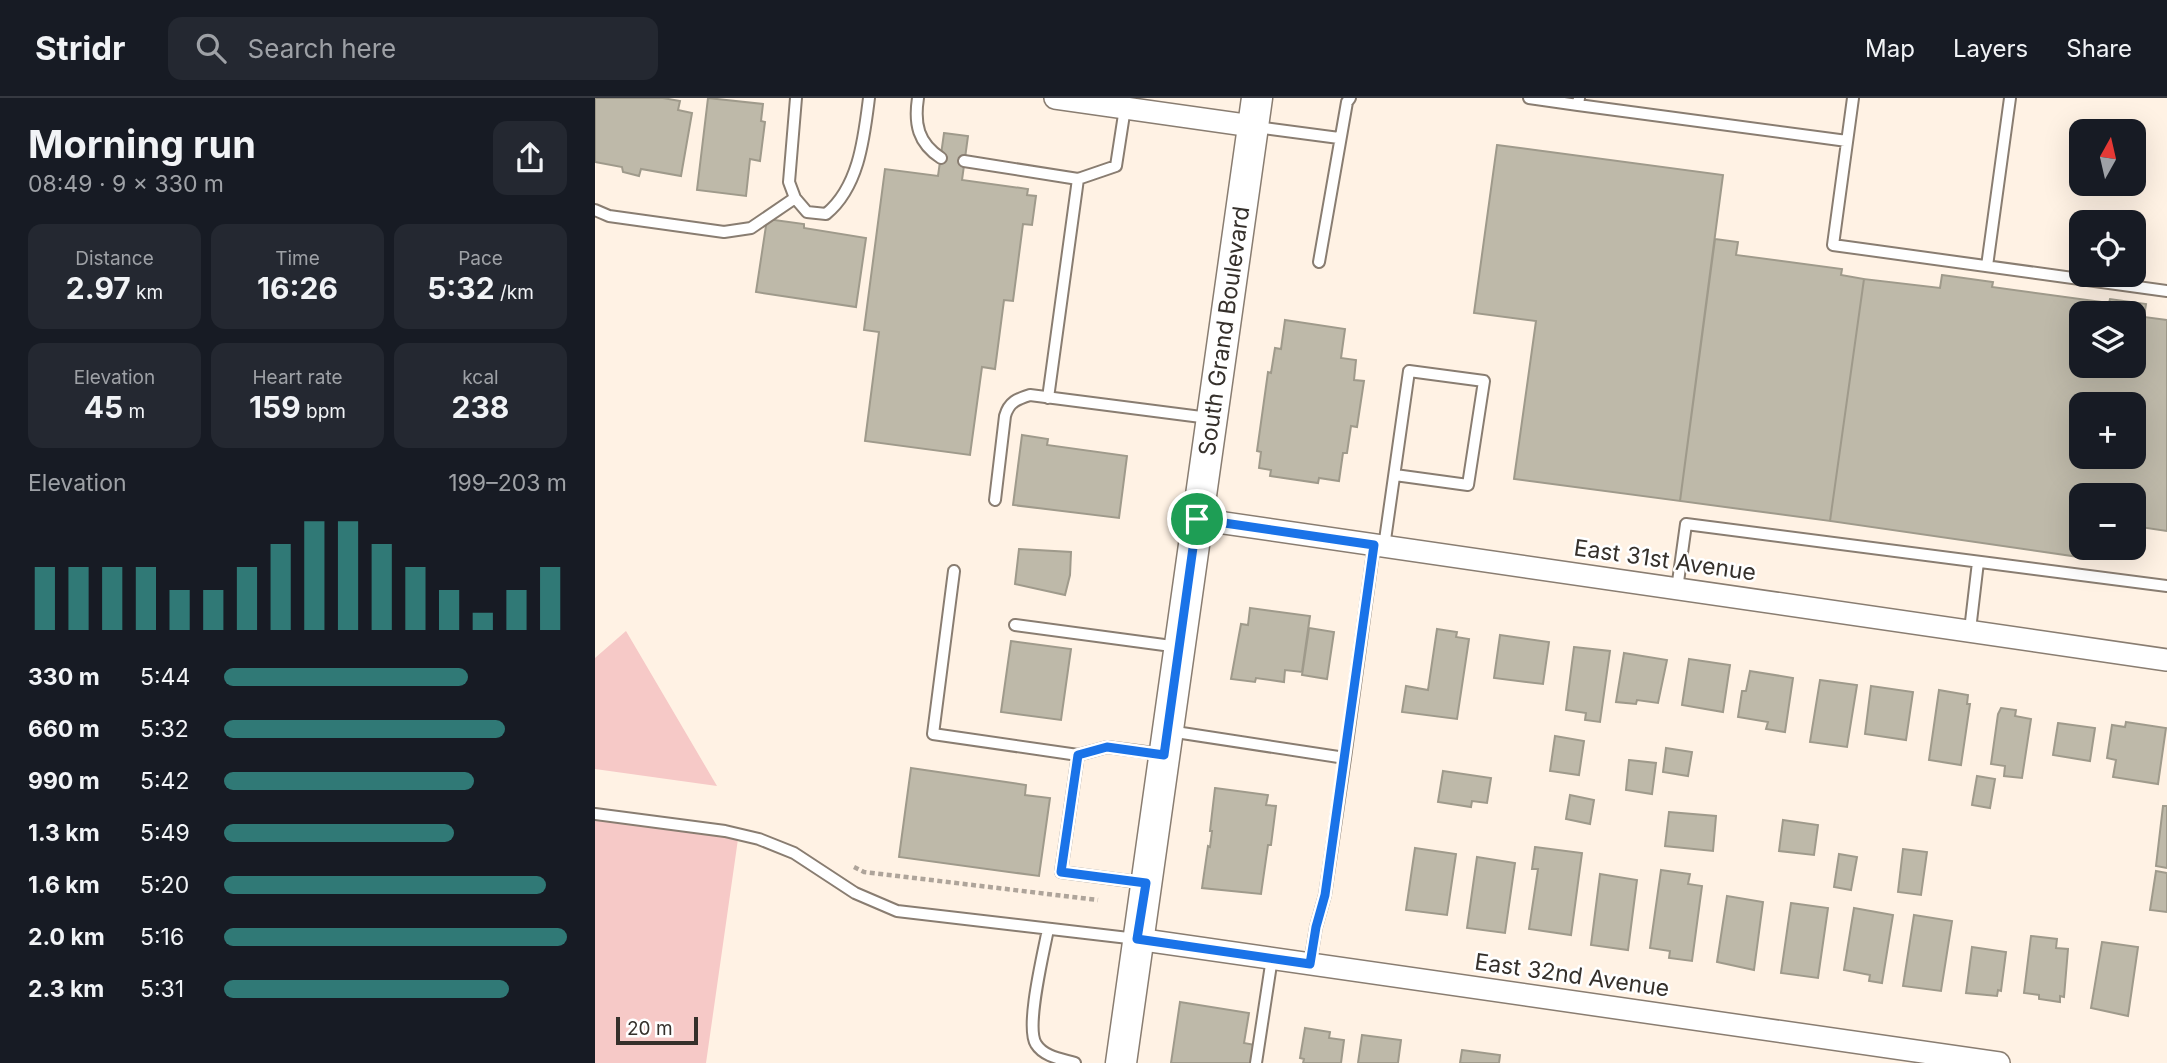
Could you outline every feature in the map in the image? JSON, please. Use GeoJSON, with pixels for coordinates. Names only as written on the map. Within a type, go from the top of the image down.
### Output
{"type":"FeatureCollection","features":[{"type":"Feature","properties":{"kind":"main road","name":"South Grand Boulevard"},"geometry":{"type":"LineString","coordinates":[[1121,1063],[1255,112]]}},
{"type":"Feature","properties":{"kind":"street"},"geometry":{"type":"LineString","coordinates":[[1055,98],[1125,108],[1255,112]]}},
{"type":"Feature","properties":{"kind":"street","name":"East 31st Avenue"},"geometry":{"type":"LineString","coordinates":[[1197,519],[2167,660]]}},
{"type":"Feature","properties":{"kind":"street","name":"East 31st Avenue"},"geometry":{"type":"LineString","coordinates":[[2126,653],[2167,651]]}},
{"type":"Feature","properties":{"kind":"street","name":"East 32nd Avenue"},"geometry":{"type":"LineString","coordinates":[[1137,939],[1999,1063]]}},
{"type":"Feature","properties":{"kind":"lane"},"geometry":{"type":"LineString","coordinates":[[796,98],[789,183],[795,198],[807,212],[826,214],[839,203],[852,178],[865,134],[869,98]]}},
{"type":"Feature","properties":{"kind":"lane"},"geometry":{"type":"LineString","coordinates":[[918,98],[915,114],[918,134],[929,150],[941,158]]}},
{"type":"Feature","properties":{"kind":"lane"},"geometry":{"type":"LineString","coordinates":[[1319,262],[1339,138],[1350,98]]}},
{"type":"Feature","properties":{"kind":"lane"},"geometry":{"type":"LineString","coordinates":[[1529,98],[1579,101],[1847,141]]}},
{"type":"Feature","properties":{"kind":"lane"},"geometry":{"type":"LineString","coordinates":[[1853,98],[1833,245],[2167,291]]}},
{"type":"Feature","properties":{"kind":"lane"},"geometry":{"type":"LineString","coordinates":[[1987,266],[2010,98]]}},
{"type":"Feature","properties":{"kind":"lane"},"geometry":{"type":"LineString","coordinates":[[964,161],[1078,179],[1117,166],[1125,108]]}},
{"type":"Feature","properties":{"kind":"lane"},"geometry":{"type":"LineString","coordinates":[[1255,112],[1339,138]]}},
{"type":"Feature","properties":{"kind":"lane"},"geometry":{"type":"LineString","coordinates":[[1048,398],[1078,179]]}},
{"type":"Feature","properties":{"kind":"lane"},"geometry":{"type":"LineString","coordinates":[[595,210],[609,216],[724,232],[751,228],[795,198]]}},
{"type":"Feature","properties":{"kind":"lane"},"geometry":{"type":"LineString","coordinates":[[1310,964],[1325,895],[1379,546],[1395,475],[1409,371],[1483,382],[1468,485],[1395,475]]}},
{"type":"Feature","properties":{"kind":"lane"},"geometry":{"type":"LineString","coordinates":[[995,500],[1008,407],[1017,399],[1030,396],[1212,418]]}},
{"type":"Feature","properties":{"kind":"lane"},"geometry":{"type":"LineString","coordinates":[[1677,589],[1686,524],[2167,586]]}},
{"type":"Feature","properties":{"kind":"lane"},"geometry":{"type":"LineString","coordinates":[[1970,630],[1978,562]]}},
{"type":"Feature","properties":{"kind":"lane"},"geometry":{"type":"LineString","coordinates":[[954,571],[933,734],[1078,755],[1107,747],[1166,743],[1345,758]]}},
{"type":"Feature","properties":{"kind":"lane"},"geometry":{"type":"LineString","coordinates":[[1015,625],[1179,647]]}},
{"type":"Feature","properties":{"kind":"lane"},"geometry":{"type":"LineString","coordinates":[[1078,755],[1061,872],[1146,883]]}},
{"type":"Feature","properties":{"kind":"lane"},"geometry":{"type":"LineString","coordinates":[[595,814],[725,831],[759,839],[794,853],[855,893],[897,911],[1137,939]]}},
{"type":"Feature","properties":{"kind":"lane"},"geometry":{"type":"LineString","coordinates":[[1048,929],[1032,1021],[1035,1043],[1047,1054],[1075,1063]]}},
{"type":"Feature","properties":{"kind":"lane"},"geometry":{"type":"LineString","coordinates":[[1255,1063],[1272,958]]}},
{"type":"Feature","properties":{"kind":"path"},"geometry":{"type":"LineString","coordinates":[[853,866],[864,873],[1098,900]]}},
{"type":"Feature","properties":{"kind":"shaded area"},"geometry":{"type":"Polygon","coordinates":[[[626,631],[717,786],[595,769],[595,658],[626,631]]]}},
{"type":"Feature","properties":{"kind":"shaded area"},"geometry":{"type":"Polygon","coordinates":[[[595,819],[738,839],[706,1063],[595,1063],[595,819]]]}},
{"type":"Feature","properties":{"kind":"building"},"geometry":{"type":"Polygon","coordinates":[[[595,98],[663,98],[680,101],[678,110],[692,113],[681,176],[641,169],[639,176],[623,172],[622,167],[595,162],[595,98]]]}},
{"type":"Feature","properties":{"kind":"building"},"geometry":{"type":"Polygon","coordinates":[[[708,98],[763,104],[761,121],[765,122],[760,161],[750,159],[746,196],[697,190],[708,98]]]}},
{"type":"Feature","properties":{"kind":"building"},"geometry":{"type":"Polygon","coordinates":[[[944,133],[968,136],[962,180],[1028,189],[1027,195],[1036,196],[1032,225],[1023,224],[1013,301],[1004,300],[995,369],[982,367],[970,455],[865,441],[879,332],[864,330],[885,169],[938,176],[944,133]]]}},
{"type":"Feature","properties":{"kind":"building"},"geometry":{"type":"Polygon","coordinates":[[[1497,145],[1723,175],[1680,501],[1514,479],[1536,321],[1474,313],[1497,145]]]}},
{"type":"Feature","properties":{"kind":"building"},"geometry":{"type":"Polygon","coordinates":[[[767,219],[866,238],[856,307],[756,292],[767,219]]]}},
{"type":"Feature","properties":{"kind":"building"},"geometry":{"type":"Polygon","coordinates":[[[1715,239],[1738,242],[1736,255],[1842,269],[1841,275],[1864,279],[1830,521],[1680,501],[1715,239]]]}},
{"type":"Feature","properties":{"kind":"building"},"geometry":{"type":"Polygon","coordinates":[[[1942,275],[1993,282],[1992,287],[2094,301],[2069,301],[2069,378],[2146,378],[2146,317],[2167,320],[2167,531],[2146,528],[2146,483],[2069,483],[2069,556],[1830,521],[1864,279],[1940,288],[1942,275]]]}},
{"type":"Feature","properties":{"kind":"building"},"geometry":{"type":"Polygon","coordinates":[[[1285,320],[1345,329],[1341,358],[1356,360],[1354,380],[1364,381],[1357,427],[1351,426],[1339,481],[1319,478],[1318,483],[1270,476],[1271,470],[1259,468],[1261,452],[1257,451],[1268,372],[1271,373],[1275,348],[1281,349],[1285,320]]]}},
{"type":"Feature","properties":{"kind":"building"},"geometry":{"type":"Polygon","coordinates":[[[1022,435],[1048,439],[1047,445],[1127,456],[1119,518],[1013,505],[1022,435]]]}},
{"type":"Feature","properties":{"kind":"building"},"geometry":{"type":"Polygon","coordinates":[[[1019,549],[1071,552],[1070,575],[1065,595],[1015,584],[1019,549]]]}},
{"type":"Feature","properties":{"kind":"building"},"geometry":{"type":"Polygon","coordinates":[[[1250,608],[1310,616],[1302,672],[1285,670],[1284,682],[1256,678],[1255,682],[1231,679],[1241,624],[1248,625],[1250,608]]]}},
{"type":"Feature","properties":{"kind":"building"},"geometry":{"type":"Polygon","coordinates":[[[1309,628],[1334,632],[1327,679],[1302,675],[1309,628]]]}},
{"type":"Feature","properties":{"kind":"building"},"geometry":{"type":"Polygon","coordinates":[[[1437,629],[1457,632],[1456,637],[1469,639],[1457,719],[1402,712],[1406,686],[1428,690],[1437,629]]]}},
{"type":"Feature","properties":{"kind":"building"},"geometry":{"type":"Polygon","coordinates":[[[1500,635],[1549,642],[1543,684],[1494,678],[1500,635]]]}},
{"type":"Feature","properties":{"kind":"building"},"geometry":{"type":"Polygon","coordinates":[[[1011,641],[1071,649],[1061,720],[1001,712],[1011,641]]]}},
{"type":"Feature","properties":{"kind":"building"},"geometry":{"type":"Polygon","coordinates":[[[1574,647],[1610,651],[1600,722],[1585,720],[1586,713],[1566,710],[1574,647]]]}},
{"type":"Feature","properties":{"kind":"building"},"geometry":{"type":"Polygon","coordinates":[[[1624,653],[1667,660],[1658,703],[1637,700],[1636,704],[1616,702],[1624,653]]]}},
{"type":"Feature","properties":{"kind":"building"},"geometry":{"type":"Polygon","coordinates":[[[1689,659],[1730,665],[1723,712],[1682,705],[1689,659]]]}},
{"type":"Feature","properties":{"kind":"building"},"geometry":{"type":"Polygon","coordinates":[[[1750,671],[1793,678],[1785,732],[1766,729],[1768,722],[1738,717],[1742,691],[1746,691],[1750,671]]]}},
{"type":"Feature","properties":{"kind":"building"},"geometry":{"type":"Polygon","coordinates":[[[1820,680],[1857,685],[1847,747],[1810,742],[1820,680]]]}},
{"type":"Feature","properties":{"kind":"building"},"geometry":{"type":"Polygon","coordinates":[[[1871,686],[1913,692],[1906,740],[1865,734],[1871,686]]]}},
{"type":"Feature","properties":{"kind":"building"},"geometry":{"type":"Polygon","coordinates":[[[1939,690],[1968,695],[1967,704],[1970,704],[1961,765],[1929,760],[1939,690]]]}},
{"type":"Feature","properties":{"kind":"building"},"geometry":{"type":"Polygon","coordinates":[[[2001,708],[2016,710],[2015,716],[2031,719],[2022,778],[2004,776],[2005,766],[1991,764],[2001,708]]]}},
{"type":"Feature","properties":{"kind":"building"},"geometry":{"type":"Polygon","coordinates":[[[2126,722],[2166,728],[2158,784],[2113,777],[2116,760],[2107,758],[2112,725],[2125,727],[2126,722]]]}},
{"type":"Feature","properties":{"kind":"building"},"geometry":{"type":"Polygon","coordinates":[[[2058,723],[2095,728],[2090,761],[2053,755],[2058,723]]]}},
{"type":"Feature","properties":{"kind":"building"},"geometry":{"type":"Polygon","coordinates":[[[1555,736],[1584,741],[1579,775],[1550,771],[1555,736]]]}},
{"type":"Feature","properties":{"kind":"building"},"geometry":{"type":"Polygon","coordinates":[[[1666,748],[1692,752],[1688,776],[1663,772],[1666,748]]]}},
{"type":"Feature","properties":{"kind":"building"},"geometry":{"type":"Polygon","coordinates":[[[1629,760],[1656,763],[1652,794],[1626,790],[1629,760]]]}},
{"type":"Feature","properties":{"kind":"building"},"geometry":{"type":"Polygon","coordinates":[[[911,768],[1026,785],[1025,795],[1050,798],[1039,876],[899,857],[911,768]]]}},
{"type":"Feature","properties":{"kind":"building"},"geometry":{"type":"Polygon","coordinates":[[[1443,771],[1491,778],[1487,803],[1472,801],[1471,807],[1438,802],[1443,771]]]}},
{"type":"Feature","properties":{"kind":"building"},"geometry":{"type":"Polygon","coordinates":[[[1977,776],[1995,779],[1990,808],[1972,805],[1977,776]]]}},
{"type":"Feature","properties":{"kind":"building"},"geometry":{"type":"Polygon","coordinates":[[[1215,788],[1268,795],[1266,805],[1276,806],[1261,894],[1202,888],[1208,846],[1210,847],[1215,788]]]}},
{"type":"Feature","properties":{"kind":"building"},"geometry":{"type":"Polygon","coordinates":[[[1570,795],[1594,800],[1590,824],[1566,819],[1570,795]]]}},
{"type":"Feature","properties":{"kind":"building"},"geometry":{"type":"Polygon","coordinates":[[[2163,806],[2167,806],[2167,868],[2156,866],[2163,806]]]}},
{"type":"Feature","properties":{"kind":"building"},"geometry":{"type":"Polygon","coordinates":[[[1669,812],[1716,816],[1713,851],[1665,846],[1669,812]]]}},
{"type":"Feature","properties":{"kind":"building"},"geometry":{"type":"Polygon","coordinates":[[[1783,820],[1818,825],[1814,855],[1779,851],[1783,820]]]}},
{"type":"Feature","properties":{"kind":"building"},"geometry":{"type":"Polygon","coordinates":[[[1535,847],[1582,853],[1571,935],[1529,929],[1538,869],[1532,869],[1535,847]]]}},
{"type":"Feature","properties":{"kind":"building"},"geometry":{"type":"Polygon","coordinates":[[[1415,848],[1456,854],[1447,915],[1406,910],[1415,848]]]}},
{"type":"Feature","properties":{"kind":"building"},"geometry":{"type":"Polygon","coordinates":[[[1903,849],[1927,852],[1921,895],[1898,892],[1903,849]]]}},
{"type":"Feature","properties":{"kind":"building"},"geometry":{"type":"Polygon","coordinates":[[[1839,854],[1857,857],[1851,890],[1834,887],[1839,854]]]}},
{"type":"Feature","properties":{"kind":"building"},"geometry":{"type":"Polygon","coordinates":[[[1477,857],[1515,863],[1505,933],[1467,928],[1477,857]]]}},
{"type":"Feature","properties":{"kind":"building"},"geometry":{"type":"Polygon","coordinates":[[[1661,870],[1690,874],[1688,884],[1702,886],[1692,961],[1669,958],[1670,951],[1650,948],[1661,870]]]}},
{"type":"Feature","properties":{"kind":"building"},"geometry":{"type":"Polygon","coordinates":[[[2156,871],[2167,873],[2167,912],[2150,910],[2156,871]]]}},
{"type":"Feature","properties":{"kind":"building"},"geometry":{"type":"Polygon","coordinates":[[[1600,874],[1637,880],[1628,950],[1591,945],[1600,874]]]}},
{"type":"Feature","properties":{"kind":"building"},"geometry":{"type":"Polygon","coordinates":[[[1727,896],[1763,902],[1754,970],[1717,962],[1727,896]]]}},
{"type":"Feature","properties":{"kind":"building"},"geometry":{"type":"Polygon","coordinates":[[[1791,903],[1828,908],[1818,978],[1781,973],[1791,903]]]}},
{"type":"Feature","properties":{"kind":"building"},"geometry":{"type":"Polygon","coordinates":[[[1854,908],[1893,915],[1882,983],[1869,981],[1870,975],[1844,970],[1854,908]]]}},
{"type":"Feature","properties":{"kind":"building"},"geometry":{"type":"Polygon","coordinates":[[[1914,915],[1952,921],[1941,991],[1903,986],[1914,915]]]}},
{"type":"Feature","properties":{"kind":"building"},"geometry":{"type":"Polygon","coordinates":[[[2031,936],[2057,939],[2056,948],[2068,949],[2064,997],[2060,996],[2060,1002],[2039,999],[2039,995],[2024,993],[2031,936]]]}},
{"type":"Feature","properties":{"kind":"building"},"geometry":{"type":"Polygon","coordinates":[[[2102,942],[2138,947],[2128,1016],[2091,1008],[2102,942]]]}},
{"type":"Feature","properties":{"kind":"building"},"geometry":{"type":"Polygon","coordinates":[[[1972,947],[2006,952],[2001,991],[1998,990],[1997,996],[1966,993],[1972,947]]]}},
{"type":"Feature","properties":{"kind":"building"},"geometry":{"type":"Polygon","coordinates":[[[1180,1002],[1249,1013],[1244,1043],[1255,1045],[1253,1063],[1171,1063],[1180,1002]]]}},
{"type":"Feature","properties":{"kind":"building"},"geometry":{"type":"Polygon","coordinates":[[[1305,1028],[1330,1032],[1329,1038],[1344,1040],[1341,1063],[1303,1063],[1304,1059],[1300,1058],[1305,1028]]]}},
{"type":"Feature","properties":{"kind":"building"},"geometry":{"type":"Polygon","coordinates":[[[1362,1035],[1401,1040],[1398,1063],[1358,1063],[1362,1035]]]}},
{"type":"Feature","properties":{"kind":"building"},"geometry":{"type":"Polygon","coordinates":[[[1462,1050],[1500,1055],[1499,1063],[1460,1063],[1462,1050]]]}},
{"type":"Feature","properties":{"kind":"route"},"geometry":{"type":"LineString","coordinates":[[1197,519],[1374,545],[1325,895],[1310,964],[1137,939],[1146,883],[1061,872],[1078,755],[1107,747],[1164,755],[1197,519]]}}]}
